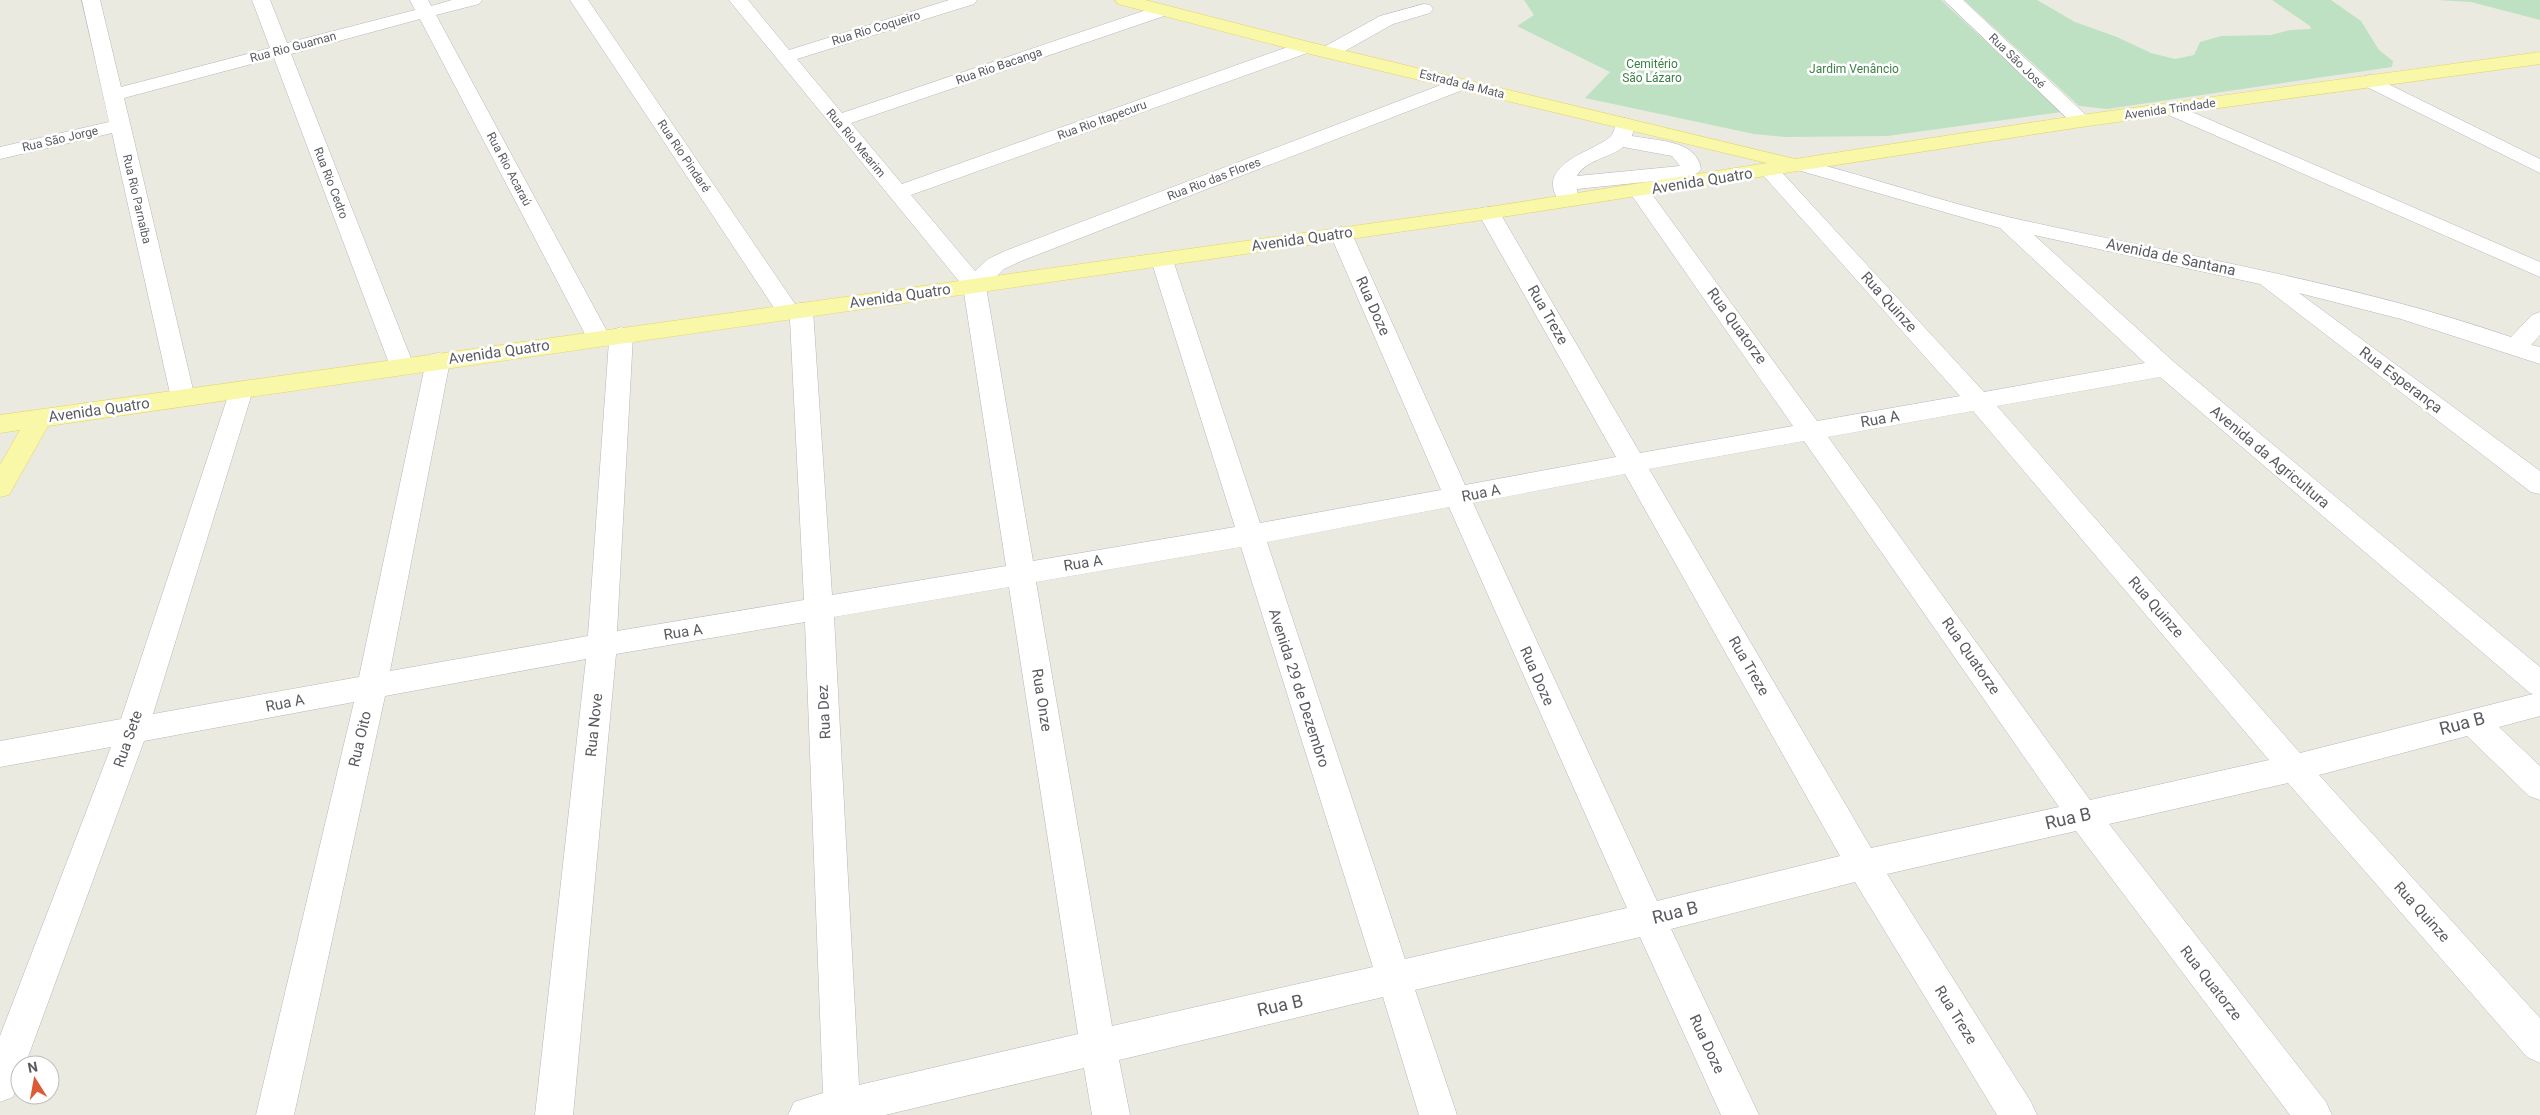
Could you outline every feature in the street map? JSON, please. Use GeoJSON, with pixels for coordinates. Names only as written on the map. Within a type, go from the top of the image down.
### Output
{"type":"FeatureCollection","features":[{"type":"Feature","properties":{"kind":"main road","name":"Estrada da Mata"},"geometry":{"type":"LineString","coordinates":[[1124,0],[1161,11],[1461,84],[1622,132],[1801,165]]}},
{"type":"Feature","properties":{"kind":"main road","name":"Avenida Trindade"},"geometry":{"type":"LineString","coordinates":[[1801,165],[2081,121],[2540,58]]}},
{"type":"Feature","properties":{"kind":"main road","name":"Avenida Quatro"},"geometry":{"type":"LineString","coordinates":[[0,424],[610,336],[1489,213],[1568,193],[1640,190],[1801,165]]}},
{"type":"Feature","properties":{"kind":"main road"},"geometry":{"type":"LineString","coordinates":[[0,488],[39,419]]}},
{"type":"Feature","properties":{"kind":"street","name":"Rua Rio Parnaíba"},"geometry":{"type":"LineString","coordinates":[[91,0],[183,398]]}},
{"type":"Feature","properties":{"kind":"street","name":"Rua Rio Cedro"},"geometry":{"type":"LineString","coordinates":[[261,0],[402,366]]}},
{"type":"Feature","properties":{"kind":"street","name":"Rua Rio Guaman"},"geometry":{"type":"LineString","coordinates":[[113,95],[280,51],[422,6],[473,0]]}},
{"type":"Feature","properties":{"kind":"street","name":"Rua Rio Pindaré"},"geometry":{"type":"LineString","coordinates":[[579,0],[795,311]]}},
{"type":"Feature","properties":{"kind":"street","name":"Rua Rio Mearim"},"geometry":{"type":"LineString","coordinates":[[738,0],[974,285]]}},
{"type":"Feature","properties":{"kind":"street","name":"Rua Rio Coqueiro"},"geometry":{"type":"LineString","coordinates":[[785,57],[968,0]]}},
{"type":"Feature","properties":{"kind":"street","name":"Rua São José"},"geometry":{"type":"LineString","coordinates":[[1953,0],[2081,121]]}},
{"type":"Feature","properties":{"kind":"street","name":"Rua Rio Acaraú"},"geometry":{"type":"LineString","coordinates":[[422,6],[610,336]]}},
{"type":"Feature","properties":{"kind":"street"},"geometry":{"type":"LineString","coordinates":[[1329,52],[1390,18],[1407,11],[1424,9]]}},
{"type":"Feature","properties":{"kind":"street","name":"Rua Rio Bacanga"},"geometry":{"type":"LineString","coordinates":[[838,121],[1161,11]]}},
{"type":"Feature","properties":{"kind":"street","name":"Rua Rio Itapecuru"},"geometry":{"type":"LineString","coordinates":[[897,193],[1306,47]]}},
{"type":"Feature","properties":{"kind":"street"},"geometry":{"type":"LineString","coordinates":[[2370,81],[2540,167]]}},
{"type":"Feature","properties":{"kind":"street","name":"Rua Rio das Flores"},"geometry":{"type":"LineString","coordinates":[[974,285],[996,264],[1013,256],[1461,84]]}},
{"type":"Feature","properties":{"kind":"street"},"geometry":{"type":"LineString","coordinates":[[2171,110],[2540,270]]}},
{"type":"Feature","properties":{"kind":"street","name":"Rua São Jorge"},"geometry":{"type":"LineString","coordinates":[[0,154],[120,126]]}},
{"type":"Feature","properties":{"kind":"street"},"geometry":{"type":"LineString","coordinates":[[1622,132],[1678,150],[1684,154],[1691,165],[1691,169],[1684,172],[1568,193],[1567,173],[1573,166],[1622,132]]}},
{"type":"Feature","properties":{"kind":"street","name":"Avenida de Santana"},"geometry":{"type":"LineString","coordinates":[[1801,165],[2006,222],[2262,276],[2376,305],[2540,356]]}},
{"type":"Feature","properties":{"kind":"street","name":"Rua Quinze"},"geometry":{"type":"LineString","coordinates":[[1769,170],[1979,402],[2294,768],[2540,1046]]}},
{"type":"Feature","properties":{"kind":"street","name":"Rua Quatorze"},"geometry":{"type":"LineString","coordinates":[[1640,190],[2082,815],[2313,1115]]}},
{"type":"Feature","properties":{"kind":"street","name":"Rua Treze"},"geometry":{"type":"LineString","coordinates":[[1489,213],[1864,865],[2018,1115]]}},
{"type":"Feature","properties":{"kind":"street","name":"Avenida da Agricultura"},"geometry":{"type":"LineString","coordinates":[[2006,222],[2164,368],[2540,684]]}},
{"type":"Feature","properties":{"kind":"street","name":"Rua Doze"},"geometry":{"type":"LineString","coordinates":[[1342,234],[1457,498],[1648,919],[1740,1115]]}},
{"type":"Feature","properties":{"kind":"street","name":"Avenida 29 de Dezembro"},"geometry":{"type":"LineString","coordinates":[[1162,260],[1438,1115]]}},
{"type":"Feature","properties":{"kind":"street","name":"Rua Esperança"},"geometry":{"type":"LineString","coordinates":[[2262,276],[2540,485]]}},
{"type":"Feature","properties":{"kind":"street","name":"Rua Onze"},"geometry":{"type":"LineString","coordinates":[[974,285],[1098,1047],[1111,1115]]}},
{"type":"Feature","properties":{"kind":"street","name":"Rua Dez"},"geometry":{"type":"LineString","coordinates":[[795,311],[819,609],[841,1111]]}},
{"type":"Feature","properties":{"kind":"street"},"geometry":{"type":"LineString","coordinates":[[2516,347],[2540,320]]}},
{"type":"Feature","properties":{"kind":"street","name":"Rua Nove"},"geometry":{"type":"LineString","coordinates":[[554,1115],[602,645],[610,336]]}},
{"type":"Feature","properties":{"kind":"street","name":"Rua Oito"},"geometry":{"type":"LineString","coordinates":[[275,1115],[372,686],[438,361]]}},
{"type":"Feature","properties":{"kind":"street","name":"Rua A"},"geometry":{"type":"LineString","coordinates":[[0,754],[602,645],[1250,535],[1457,498],[1811,430],[2164,368]]}},
{"type":"Feature","properties":{"kind":"street","name":"Rua Sete"},"geometry":{"type":"LineString","coordinates":[[0,1084],[132,731],[241,390]]}},
{"type":"Feature","properties":{"kind":"street","name":"Rua B"},"geometry":{"type":"LineString","coordinates":[[808,1115],[841,1111],[1098,1047],[1648,919],[1864,865],[2294,768],[2540,704]]}},
{"type":"Feature","properties":{"kind":"street"},"geometry":{"type":"LineString","coordinates":[[2472,721],[2540,786]]}},
{"type":"Feature","properties":{"kind":"green space","name":"Jardim Venâncio"},"geometry":{"type":"Polygon","coordinates":[[[1524,0],[1941,0],[2062,112],[1887,136],[1785,137],[1754,134],[1585,98],[1610,72],[1517,26],[1534,15],[1524,0]]]}},
{"type":"Feature","properties":{"kind":"green space"},"geometry":{"type":"Polygon","coordinates":[[[1964,0],[2037,0],[2075,22],[2117,37],[2151,53],[2175,59],[2194,55],[2200,42],[2221,36],[2271,35],[2290,30],[2311,29],[2310,26],[2272,0],[2331,0],[2361,21],[2379,50],[2393,61],[2392,67],[2107,109],[2079,106],[1964,0]]]}},
{"type":"Feature","properties":{"kind":"green space"},"geometry":{"type":"Polygon","coordinates":[[[2437,0],[2540,0],[2540,20],[2471,2],[2437,0]]]}},
{"type":"Feature","properties":{"kind":"park label","name":"Cemitério São Lázaro"},"geometry":{"type":"Point","coordinates":[1652,71]}}]}
